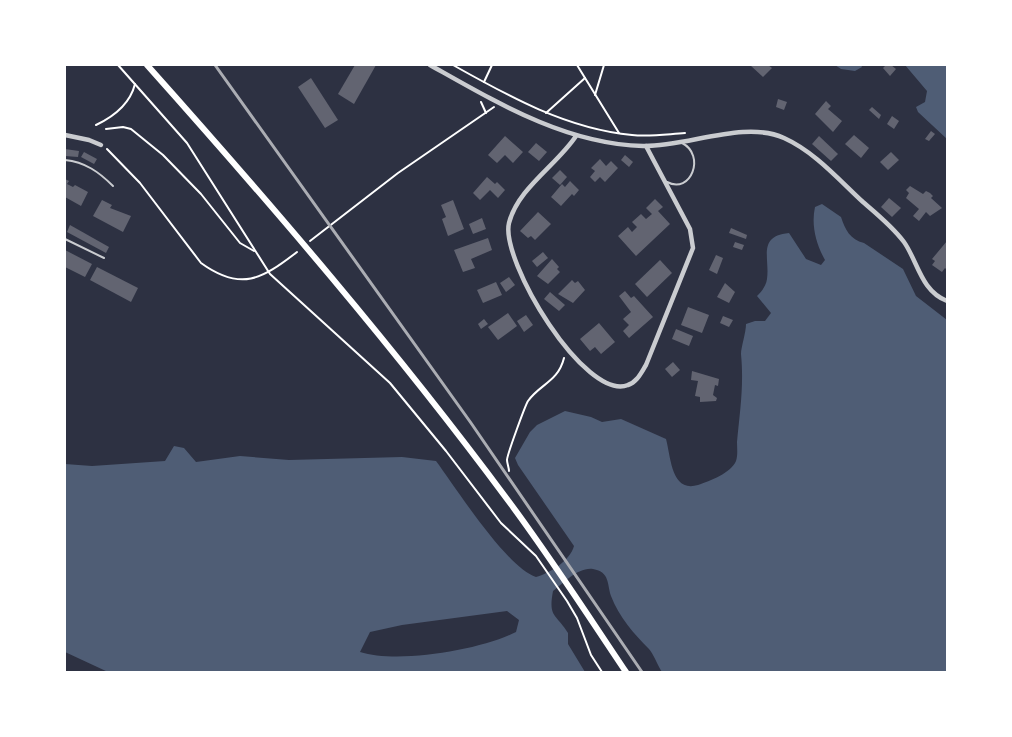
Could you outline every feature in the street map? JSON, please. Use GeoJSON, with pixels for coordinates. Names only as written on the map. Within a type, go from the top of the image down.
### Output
{"type":"FeatureCollection","features":[{"type":"Feature","properties":{"kind":"main road"},"geometry":{"type":"LineString","coordinates":[[147,65],[377,334],[460,437],[543,550],[626,672]]}},
{"type":"Feature","properties":{"kind":"street"},"geometry":{"type":"LineString","coordinates":[[430,65],[499,104],[576,136],[627,146],[646,146],[692,142],[756,132],[772,133],[798,145],[817,159],[890,227],[904,242],[925,283],[940,298],[947,301]]}},
{"type":"Feature","properties":{"kind":"street"},"geometry":{"type":"LineString","coordinates":[[65,135],[89,140],[101,145]]}},
{"type":"Feature","properties":{"kind":"street"},"geometry":{"type":"LineString","coordinates":[[576,136],[566,151],[518,205],[509,223],[508,239],[526,287],[567,348],[589,373],[612,385],[628,386],[638,378],[646,365],[693,248],[690,228],[660,176],[646,146]]}},
{"type":"Feature","properties":{"kind":"lane"},"geometry":{"type":"LineString","coordinates":[[660,176],[675,185],[682,184],[693,174],[695,167],[694,155],[690,148],[682,143]]}},
{"type":"Feature","properties":{"kind":"lane"},"geometry":{"type":"LineString","coordinates":[[65,160],[78,162],[100,173],[113,186]]}},
{"type":"Feature","properties":{"kind":"lane"},"geometry":{"type":"LineString","coordinates":[[65,239],[104,258]]}},
{"type":"Feature","properties":{"kind":"path"},"geometry":{"type":"LineString","coordinates":[[118,65],[187,143],[270,274],[390,383],[446,451],[501,523],[536,556],[567,600],[577,618],[591,655],[602,672]]}},
{"type":"Feature","properties":{"kind":"path"},"geometry":{"type":"LineString","coordinates":[[453,65],[546,113],[599,130],[634,136],[685,133],[692,142]]}},
{"type":"Feature","properties":{"kind":"path"},"geometry":{"type":"LineString","coordinates":[[484,82],[492,65]]}},
{"type":"Feature","properties":{"kind":"path"},"geometry":{"type":"LineString","coordinates":[[577,65],[619,133]]}},
{"type":"Feature","properties":{"kind":"path"},"geometry":{"type":"LineString","coordinates":[[595,95],[604,65]]}},
{"type":"Feature","properties":{"kind":"path"},"geometry":{"type":"LineString","coordinates":[[546,113],[585,78]]}},
{"type":"Feature","properties":{"kind":"path"},"geometry":{"type":"LineString","coordinates":[[96,125],[122,108],[132,97],[135,84]]}},
{"type":"Feature","properties":{"kind":"path"},"geometry":{"type":"LineString","coordinates":[[310,241],[398,173],[499,104]]}},
{"type":"Feature","properties":{"kind":"path"},"geometry":{"type":"LineString","coordinates":[[106,129],[123,127],[131,129],[163,155],[201,194],[240,243],[254,251]]}},
{"type":"Feature","properties":{"kind":"path"},"geometry":{"type":"LineString","coordinates":[[101,145],[140,184],[201,263],[218,274],[235,279],[250,279],[270,274],[297,252]]}},
{"type":"Feature","properties":{"kind":"path"},"geometry":{"type":"LineString","coordinates":[[509,471],[507,460],[518,431],[520,416],[528,401],[551,382],[562,365],[567,348]]}},
{"type":"Feature","properties":{"kind":"water"},"geometry":{"type":"Polygon","coordinates":[[[835,65],[861,65],[862,67],[855,71],[841,69],[835,65]]]}},
{"type":"Feature","properties":{"kind":"water"},"geometry":{"type":"Polygon","coordinates":[[[905,65],[947,65],[947,139],[918,112],[916,107],[925,102],[927,91],[905,65]]]}},
{"type":"Feature","properties":{"kind":"water"},"geometry":{"type":"Polygon","coordinates":[[[822,204],[841,217],[846,230],[852,237],[903,269],[916,296],[947,320],[947,672],[662,672],[651,651],[632,631],[618,611],[605,576],[593,569],[582,570],[572,576],[553,591],[552,600],[552,611],[568,633],[568,644],[585,672],[108,672],[65,652],[65,464],[92,466],[165,461],[174,446],[184,448],[196,462],[240,456],[289,460],[402,457],[436,461],[497,543],[524,571],[536,577],[559,566],[568,557],[574,546],[515,458],[530,432],[537,425],[565,411],[591,417],[602,422],[621,419],[666,439],[671,464],[677,479],[682,484],[689,486],[698,485],[720,476],[730,469],[737,459],[742,387],[741,354],[746,324],[755,321],[765,321],[771,313],[757,296],[764,288],[766,282],[767,249],[769,243],[772,238],[789,233],[806,259],[821,265],[825,260],[815,234],[815,207],[822,204]],[[507,611],[402,625],[370,632],[360,652],[376,655],[417,656],[461,649],[501,639],[516,632],[519,620],[507,611]]]}},
{"type":"Feature","properties":{"kind":"building"},"geometry":{"type":"Polygon","coordinates":[[[355,65],[376,65],[354,104],[338,94],[355,65]]]}},
{"type":"Feature","properties":{"kind":"building"},"geometry":{"type":"Polygon","coordinates":[[[750,65],[768,65],[772,68],[763,77],[750,65]]]}},
{"type":"Feature","properties":{"kind":"building"},"geometry":{"type":"Polygon","coordinates":[[[886,65],[891,65],[896,69],[890,76],[883,68],[886,65]]]}},
{"type":"Feature","properties":{"kind":"building"},"geometry":{"type":"Polygon","coordinates":[[[311,78],[338,120],[325,128],[298,87],[311,78]]]}},
{"type":"Feature","properties":{"kind":"building"},"geometry":{"type":"Polygon","coordinates":[[[778,99],[787,102],[784,110],[776,107],[778,99]]]}},
{"type":"Feature","properties":{"kind":"building"},"geometry":{"type":"Polygon","coordinates":[[[826,101],[831,106],[828,109],[842,121],[833,132],[815,114],[826,101]]]}},
{"type":"Feature","properties":{"kind":"building"},"geometry":{"type":"Polygon","coordinates":[[[872,107],[881,115],[879,119],[869,110],[872,107]]]}},
{"type":"Feature","properties":{"kind":"building"},"geometry":{"type":"Polygon","coordinates":[[[892,116],[899,121],[894,129],[887,124],[892,116]]]}},
{"type":"Feature","properties":{"kind":"building"},"geometry":{"type":"Polygon","coordinates":[[[931,131],[935,134],[929,141],[925,139],[931,131]]]}},
{"type":"Feature","properties":{"kind":"building"},"geometry":{"type":"Polygon","coordinates":[[[854,135],[869,148],[861,158],[845,144],[854,135]]]}},
{"type":"Feature","properties":{"kind":"building"},"geometry":{"type":"Polygon","coordinates":[[[505,136],[523,152],[513,163],[505,155],[497,163],[488,155],[505,136]]]}},
{"type":"Feature","properties":{"kind":"building"},"geometry":{"type":"Polygon","coordinates":[[[819,136],[838,154],[831,161],[812,144],[819,136]]]}},
{"type":"Feature","properties":{"kind":"building"},"geometry":{"type":"Polygon","coordinates":[[[536,143],[547,152],[539,161],[528,152],[536,143]]]}},
{"type":"Feature","properties":{"kind":"building"},"geometry":{"type":"Polygon","coordinates":[[[65,149],[79,151],[78,157],[65,156],[65,149]]]}},
{"type":"Feature","properties":{"kind":"building"},"geometry":{"type":"Polygon","coordinates":[[[84,152],[97,159],[94,164],[81,157],[84,152]]]}},
{"type":"Feature","properties":{"kind":"building"},"geometry":{"type":"Polygon","coordinates":[[[891,152],[899,160],[888,170],[880,162],[891,152]]]}},
{"type":"Feature","properties":{"kind":"building"},"geometry":{"type":"Polygon","coordinates":[[[625,155],[633,162],[629,167],[621,160],[625,155]]]}},
{"type":"Feature","properties":{"kind":"building"},"geometry":{"type":"Polygon","coordinates":[[[600,159],[606,166],[611,161],[618,168],[605,182],[600,177],[595,182],[590,177],[595,171],[591,168],[600,159]]]}},
{"type":"Feature","properties":{"kind":"building"},"geometry":{"type":"Polygon","coordinates":[[[560,170],[567,177],[560,185],[552,178],[560,170]]]}},
{"type":"Feature","properties":{"kind":"building"},"geometry":{"type":"Polygon","coordinates":[[[487,177],[495,184],[497,182],[505,190],[498,198],[490,190],[480,200],[473,193],[487,177]]]}},
{"type":"Feature","properties":{"kind":"building"},"geometry":{"type":"Polygon","coordinates":[[[65,179],[69,181],[67,184],[73,187],[75,185],[88,192],[81,206],[65,197],[65,179]]]}},
{"type":"Feature","properties":{"kind":"building"},"geometry":{"type":"Polygon","coordinates":[[[570,181],[579,190],[574,196],[572,194],[561,206],[551,197],[562,184],[565,187],[570,181]]]}},
{"type":"Feature","properties":{"kind":"building"},"geometry":{"type":"Polygon","coordinates":[[[910,186],[923,194],[926,191],[930,193],[933,196],[931,198],[942,208],[930,216],[926,212],[919,221],[913,216],[919,209],[906,198],[909,193],[906,190],[910,186]]]}},
{"type":"Feature","properties":{"kind":"building"},"geometry":{"type":"Polygon","coordinates":[[[889,198],[901,208],[892,217],[881,207],[889,198]]]}},
{"type":"Feature","properties":{"kind":"building"},"geometry":{"type":"Polygon","coordinates":[[[655,199],[663,207],[658,211],[670,224],[636,256],[618,236],[628,227],[632,232],[637,227],[632,222],[641,214],[646,219],[652,214],[646,208],[655,199]]]}},
{"type":"Feature","properties":{"kind":"building"},"geometry":{"type":"Polygon","coordinates":[[[102,200],[112,205],[110,208],[131,216],[123,232],[93,216],[102,200]]]}},
{"type":"Feature","properties":{"kind":"building"},"geometry":{"type":"Polygon","coordinates":[[[453,200],[464,229],[448,236],[442,219],[446,217],[441,205],[453,200]]]}},
{"type":"Feature","properties":{"kind":"building"},"geometry":{"type":"Polygon","coordinates":[[[538,212],[551,224],[535,240],[531,236],[528,238],[520,231],[538,212]]]}},
{"type":"Feature","properties":{"kind":"building"},"geometry":{"type":"Polygon","coordinates":[[[482,218],[486,229],[473,234],[469,224],[482,218]]]}},
{"type":"Feature","properties":{"kind":"building"},"geometry":{"type":"Polygon","coordinates":[[[70,225],[109,247],[106,253],[67,232],[70,225]]]}},
{"type":"Feature","properties":{"kind":"building"},"geometry":{"type":"Polygon","coordinates":[[[731,228],[747,235],[746,239],[729,233],[731,228]]]}},
{"type":"Feature","properties":{"kind":"building"},"geometry":{"type":"Polygon","coordinates":[[[488,238],[492,250],[471,259],[475,268],[463,272],[454,250],[488,238]]]}},
{"type":"Feature","properties":{"kind":"building"},"geometry":{"type":"Polygon","coordinates":[[[947,241],[947,270],[945,268],[942,272],[932,265],[935,261],[932,259],[947,241]]]}},
{"type":"Feature","properties":{"kind":"building"},"geometry":{"type":"Polygon","coordinates":[[[735,242],[744,245],[742,250],[733,247],[735,242]]]}},
{"type":"Feature","properties":{"kind":"building"},"geometry":{"type":"Polygon","coordinates":[[[65,250],[92,264],[85,277],[65,267],[65,250]]]}},
{"type":"Feature","properties":{"kind":"building"},"geometry":{"type":"Polygon","coordinates":[[[543,252],[548,258],[537,267],[532,261],[543,252]]]}},
{"type":"Feature","properties":{"kind":"building"},"geometry":{"type":"Polygon","coordinates":[[[716,255],[723,258],[717,274],[709,270],[716,255]]]}},
{"type":"Feature","properties":{"kind":"building"},"geometry":{"type":"Polygon","coordinates":[[[552,259],[559,267],[557,269],[560,272],[548,284],[537,276],[552,259]]]}},
{"type":"Feature","properties":{"kind":"building"},"geometry":{"type":"Polygon","coordinates":[[[660,260],[672,273],[647,297],[635,284],[660,260]]]}},
{"type":"Feature","properties":{"kind":"building"},"geometry":{"type":"Polygon","coordinates":[[[97,267],[138,288],[131,302],[90,280],[97,267]]]}},
{"type":"Feature","properties":{"kind":"building"},"geometry":{"type":"Polygon","coordinates":[[[509,277],[515,285],[506,292],[500,283],[509,277]]]}},
{"type":"Feature","properties":{"kind":"building"},"geometry":{"type":"Polygon","coordinates":[[[572,280],[575,283],[578,281],[585,290],[573,303],[558,294],[572,280]]]}},
{"type":"Feature","properties":{"kind":"building"},"geometry":{"type":"Polygon","coordinates":[[[496,282],[502,295],[483,303],[477,290],[496,282]]]}},
{"type":"Feature","properties":{"kind":"building"},"geometry":{"type":"Polygon","coordinates":[[[725,283],[735,292],[729,303],[717,297],[725,283]]]}},
{"type":"Feature","properties":{"kind":"building"},"geometry":{"type":"Polygon","coordinates":[[[625,291],[631,298],[634,296],[653,317],[629,338],[623,331],[629,325],[623,319],[631,312],[619,296],[625,291]]]}},
{"type":"Feature","properties":{"kind":"building"},"geometry":{"type":"Polygon","coordinates":[[[550,292],[565,305],[559,311],[544,299],[550,292]]]}},
{"type":"Feature","properties":{"kind":"building"},"geometry":{"type":"Polygon","coordinates":[[[688,307],[709,315],[702,333],[681,325],[688,307]]]}},
{"type":"Feature","properties":{"kind":"building"},"geometry":{"type":"Polygon","coordinates":[[[508,313],[517,326],[498,340],[488,327],[508,313]]]}},
{"type":"Feature","properties":{"kind":"building"},"geometry":{"type":"Polygon","coordinates":[[[526,315],[533,325],[524,332],[517,321],[526,315]]]}},
{"type":"Feature","properties":{"kind":"building"},"geometry":{"type":"Polygon","coordinates":[[[723,316],[733,320],[729,327],[720,323],[723,316]]]}},
{"type":"Feature","properties":{"kind":"building"},"geometry":{"type":"Polygon","coordinates":[[[484,319],[488,324],[481,329],[478,324],[484,319]]]}},
{"type":"Feature","properties":{"kind":"building"},"geometry":{"type":"Polygon","coordinates":[[[599,323],[615,342],[601,354],[595,347],[590,351],[580,339],[599,323]]]}},
{"type":"Feature","properties":{"kind":"building"},"geometry":{"type":"Polygon","coordinates":[[[676,329],[693,336],[689,346],[672,339],[676,329]]]}},
{"type":"Feature","properties":{"kind":"building"},"geometry":{"type":"Polygon","coordinates":[[[673,362],[680,370],[672,377],[665,369],[673,362]]]}},
{"type":"Feature","properties":{"kind":"building"},"geometry":{"type":"Polygon","coordinates":[[[692,371],[719,379],[718,386],[715,385],[713,395],[717,398],[716,401],[700,402],[700,397],[695,396],[698,381],[691,380],[692,371]]]}},
{"type":"Feature","properties":{"kind":"railway"},"geometry":{"type":"LineString","coordinates":[[215,65],[471,423],[642,672]]}}]}
